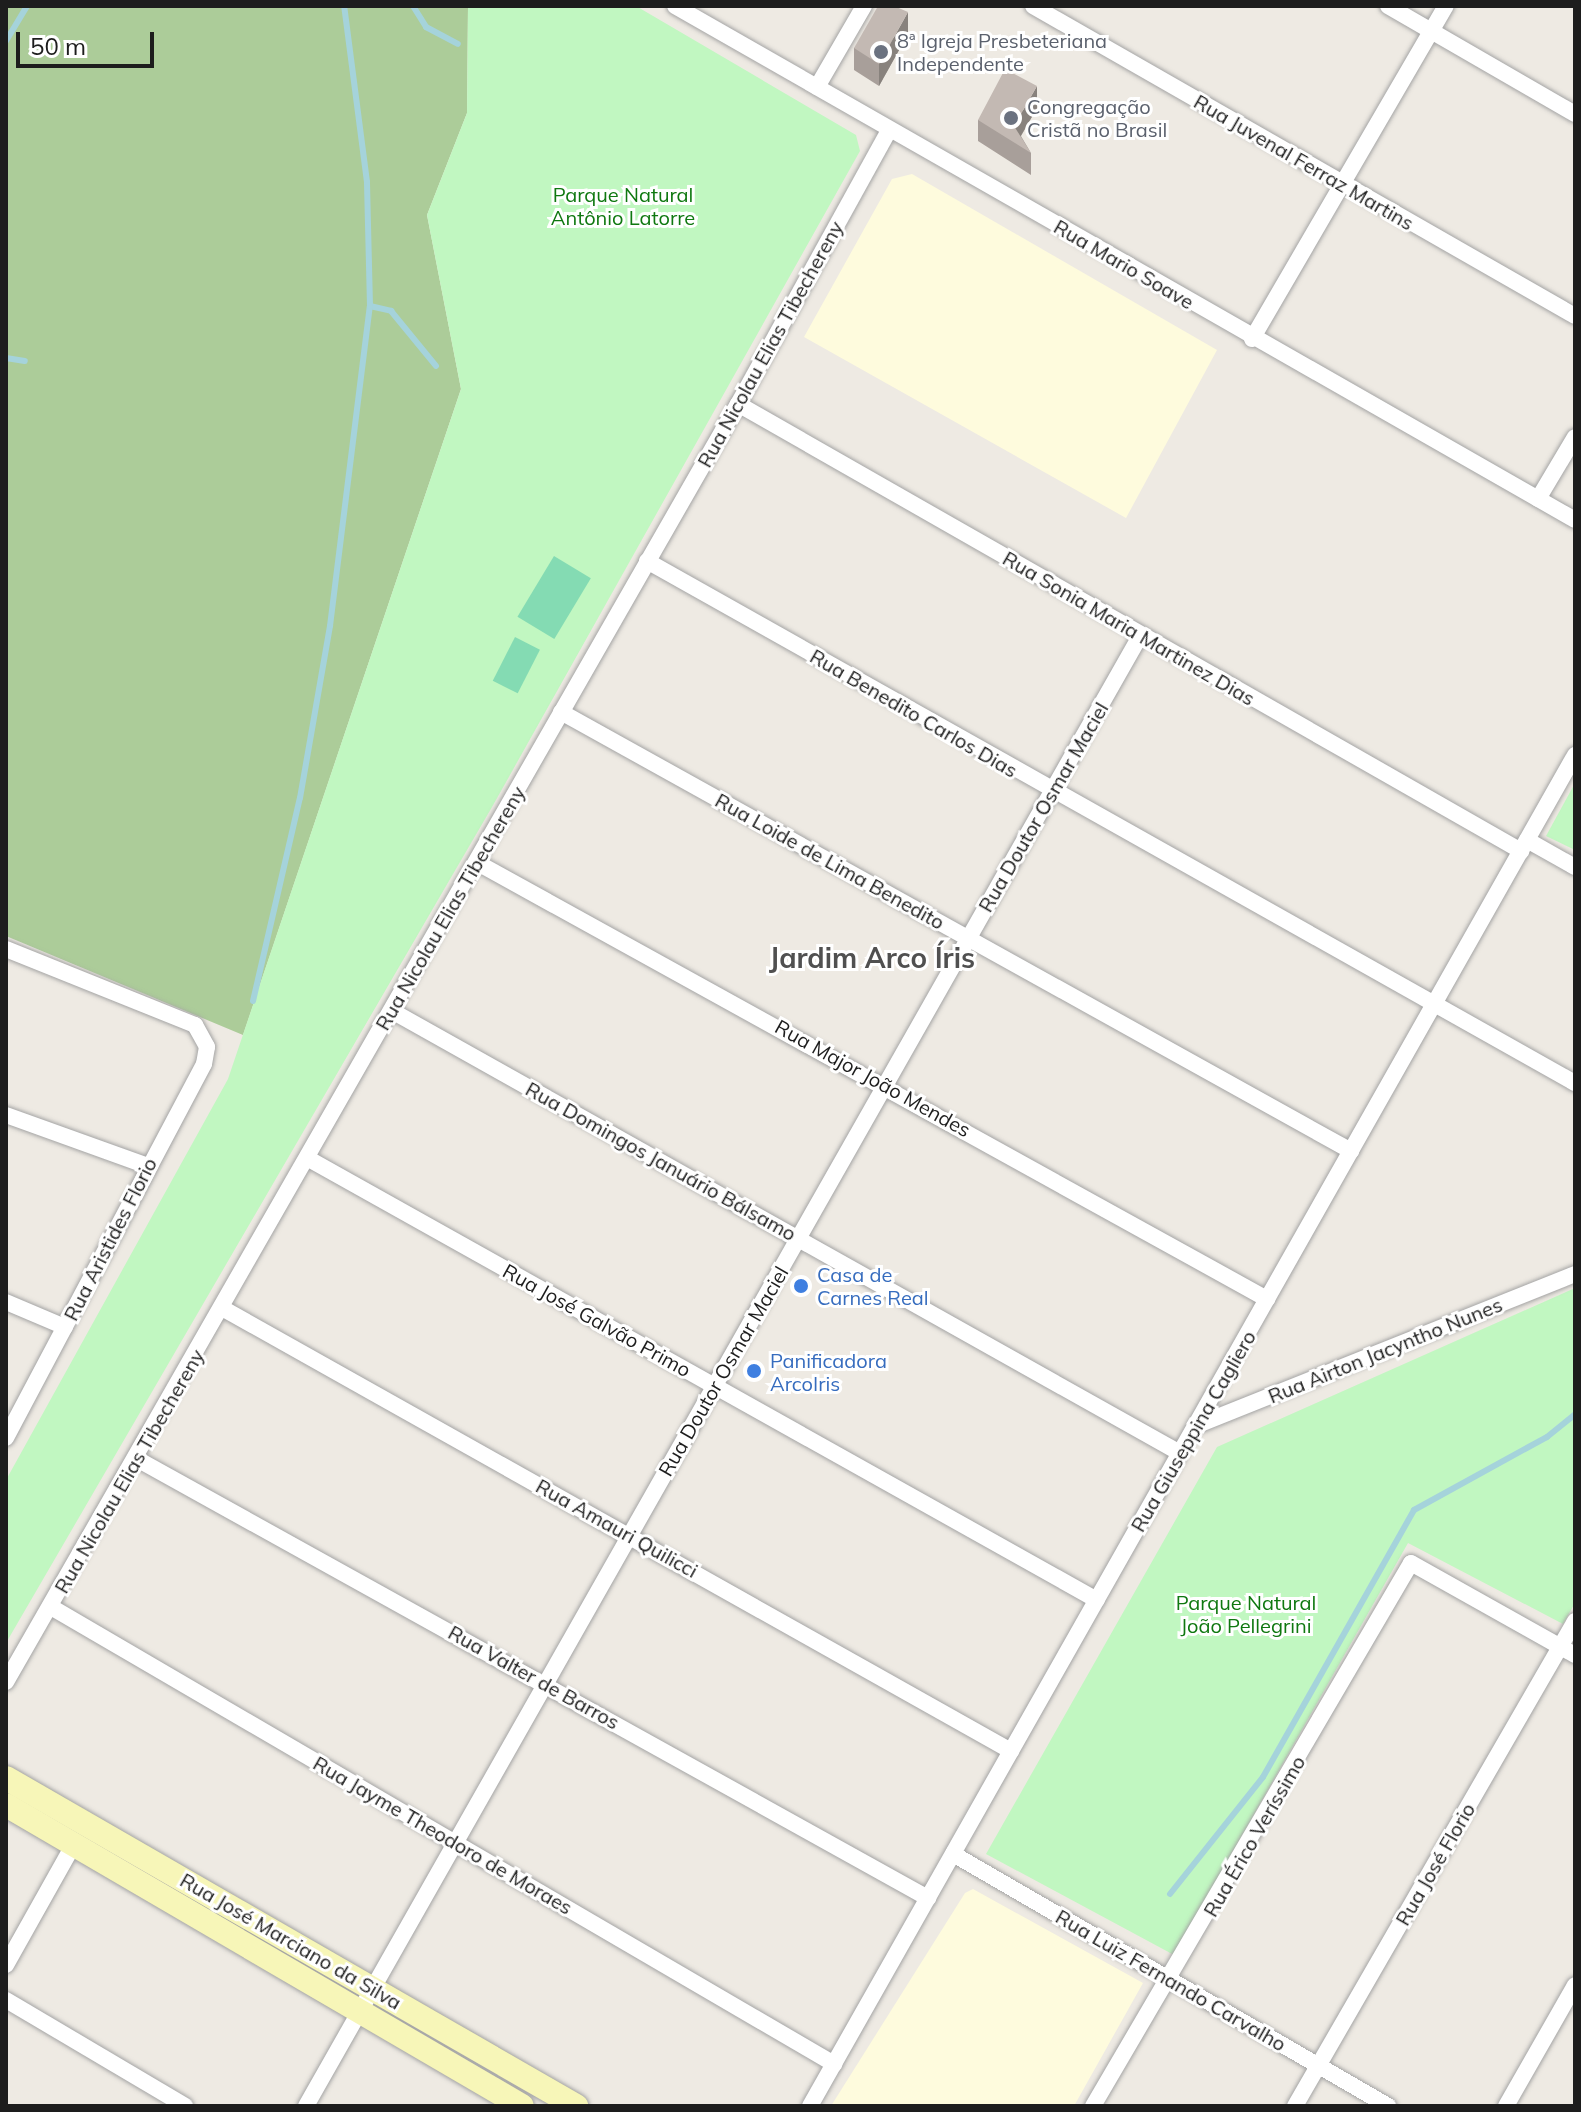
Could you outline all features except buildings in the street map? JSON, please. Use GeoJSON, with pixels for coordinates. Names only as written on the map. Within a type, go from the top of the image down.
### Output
{"type":"FeatureCollection","features":[{"type":"Feature","properties":{"kind":"street","name":"Rua Mario Soave"},"geometry":{"type":"LineString","coordinates":[[675,6],[1252,339],[1575,520]]}},
{"type":"Feature","properties":{"kind":"street"},"geometry":{"type":"LineString","coordinates":[[817,87],[864,6]]}},
{"type":"Feature","properties":{"kind":"street","name":"Rua Juvenal Ferraz Martins"},"geometry":{"type":"LineString","coordinates":[[1033,6],[1575,316]]}},
{"type":"Feature","properties":{"kind":"street"},"geometry":{"type":"LineString","coordinates":[[1388,6],[1575,114]]}},
{"type":"Feature","properties":{"kind":"street"},"geometry":{"type":"LineString","coordinates":[[1252,339],[1340,183],[1446,6]]}},
{"type":"Feature","properties":{"kind":"street","name":"Rua Nicolau Elias Tibechereny"},"geometry":{"type":"LineString","coordinates":[[6,1682],[137,1459],[738,404],[889,130]]}},
{"type":"Feature","properties":{"kind":"street","name":"Rua Sonia Maria Martinez Dias"},"geometry":{"type":"LineString","coordinates":[[738,404],[1140,636],[1524,846],[1575,867]]}},
{"type":"Feature","properties":{"kind":"street"},"geometry":{"type":"LineString","coordinates":[[1538,499],[1575,437]]}},
{"type":"Feature","properties":{"kind":"street","name":"Rua Benedito Carlos Dias"},"geometry":{"type":"LineString","coordinates":[[647,561],[1575,1083]]}},
{"type":"Feature","properties":{"kind":"street","name":"Rua Doutor Osmar Maciel"},"geometry":{"type":"LineString","coordinates":[[306,2106],[1140,636]]}},
{"type":"Feature","properties":{"kind":"street","name":"Rua Loide de Lima Benedito"},"geometry":{"type":"LineString","coordinates":[[561,712],[1351,1151]]}},
{"type":"Feature","properties":{"kind":"street","name":"Rua Giuseppina Cagliero"},"geometry":{"type":"LineString","coordinates":[[810,2106],[1575,755]]}},
{"type":"Feature","properties":{"kind":"street","name":"Rua Major João Mendes"},"geometry":{"type":"LineString","coordinates":[[476,862],[886,1084],[1267,1299]]}},
{"type":"Feature","properties":{"kind":"street","name":"Rua Aristides Florio"},"geometry":{"type":"LineString","coordinates":[[6,949],[195,1025],[206,1039],[204,1064],[6,1438]]}},
{"type":"Feature","properties":{"kind":"street","name":"Rua Domingos Januário Bálsamo"},"geometry":{"type":"LineString","coordinates":[[392,1011],[1180,1453]]}},
{"type":"Feature","properties":{"kind":"street"},"geometry":{"type":"LineString","coordinates":[[6,1115],[148,1166]]}},
{"type":"Feature","properties":{"kind":"street","name":"Rua José Galvão Primo"},"geometry":{"type":"LineString","coordinates":[[307,1158],[1097,1600]]}},
{"type":"Feature","properties":{"kind":"street","name":"Rua Airton Jacyntho Nunes"},"geometry":{"type":"LineString","coordinates":[[1195,1426],[1575,1274]]}},
{"type":"Feature","properties":{"kind":"street"},"geometry":{"type":"LineString","coordinates":[[6,1302],[65,1327]]}},
{"type":"Feature","properties":{"kind":"street","name":"Rua Amauri Quilicci"},"geometry":{"type":"LineString","coordinates":[[222,1308],[1011,1751]]}},
{"type":"Feature","properties":{"kind":"street","name":"Rua Valter de Barros"},"geometry":{"type":"LineString","coordinates":[[137,1459],[546,1683],[928,1898]]}},
{"type":"Feature","properties":{"kind":"street","name":"Rua Érico Veríssimo"},"geometry":{"type":"LineString","coordinates":[[1093,2106],[1171,1980],[1411,1563],[1568,1651]]}},
{"type":"Feature","properties":{"kind":"street","name":"Rua Jayme Theodoro de Moraes"},"geometry":{"type":"LineString","coordinates":[[51,1607],[834,2064]]}},
{"type":"Feature","properties":{"kind":"street","name":"Rua José Florio"},"geometry":{"type":"LineString","coordinates":[[1295,2106],[1568,1651],[1575,1621]]}},
{"type":"Feature","properties":{"kind":"street","name":"Rua José Marciano da Silva"},"geometry":{"type":"LineString","coordinates":[[6,1778],[576,2106]]}},
{"type":"Feature","properties":{"kind":"street","name":"Rua José Marciano da Silva"},"geometry":{"type":"LineString","coordinates":[[6,1805],[522,2106]]}},
{"type":"Feature","properties":{"kind":"street"},"geometry":{"type":"LineString","coordinates":[[6,1965],[74,1844]]}},
{"type":"Feature","properties":{"kind":"street","name":"Rua Luiz Fernando Carvalho"},"geometry":{"type":"LineString","coordinates":[[953,1854],[1388,2106]]}},
{"type":"Feature","properties":{"kind":"street"},"geometry":{"type":"LineString","coordinates":[[1506,2106],[1575,1985]]}},
{"type":"Feature","properties":{"kind":"street"},"geometry":{"type":"LineString","coordinates":[[6,2000],[185,2106]]}},
{"type":"Feature","properties":{"kind":"shaded area"},"geometry":{"type":"Polygon","coordinates":[[[912,174],[1217,350],[1126,518],[804,337],[892,179],[912,174]]]}},
{"type":"Feature","properties":{"kind":"shaded area"},"geometry":{"type":"Polygon","coordinates":[[[973,1889],[1143,1983],[1074,2106],[831,2106],[965,1893],[973,1889]]]}},
{"type":"Feature","properties":{"kind":"green space"},"geometry":{"type":"Polygon","coordinates":[[[6,6],[468,6],[467,113],[427,215],[461,389],[243,1035],[6,936],[6,6]]]}},
{"type":"Feature","properties":{"kind":"green space","name":"Parque Natural Antônio Latorre"},"geometry":{"type":"Polygon","coordinates":[[[468,6],[636,6],[856,135],[860,151],[492,807],[6,1643],[6,1480],[228,1079],[461,389],[427,215],[467,113],[468,6]]]}},
{"type":"Feature","properties":{"kind":"green space"},"geometry":{"type":"Polygon","coordinates":[[[554,556],[591,578],[554,639],[517,617],[554,556]]]}},
{"type":"Feature","properties":{"kind":"green space"},"geometry":{"type":"Polygon","coordinates":[[[515,637],[540,650],[518,693],[493,681],[515,637]]]}},
{"type":"Feature","properties":{"kind":"green space"},"geometry":{"type":"Polygon","coordinates":[[[1575,783],[1575,850],[1546,836],[1575,783]]]}},
{"type":"Feature","properties":{"kind":"green space","name":"Parque Natural João Pellegrini"},"geometry":{"type":"Polygon","coordinates":[[[1575,1288],[1575,1603],[1563,1624],[1408,1543],[1174,1955],[986,1854],[1217,1447],[1575,1288]]]}},
{"type":"Feature","properties":{"kind":"waterway"},"geometry":{"type":"LineString","coordinates":[[6,41],[27,6]]}},
{"type":"Feature","properties":{"kind":"waterway"},"geometry":{"type":"LineString","coordinates":[[253,1001],[300,798],[330,626],[370,306],[367,182],[344,6]]}},
{"type":"Feature","properties":{"kind":"waterway"},"geometry":{"type":"LineString","coordinates":[[413,6],[426,27],[458,44]]}},
{"type":"Feature","properties":{"kind":"waterway"},"geometry":{"type":"LineString","coordinates":[[370,306],[391,311],[436,366]]}},
{"type":"Feature","properties":{"kind":"waterway"},"geometry":{"type":"LineString","coordinates":[[6,358],[25,361]]}},
{"type":"Feature","properties":{"kind":"waterway"},"geometry":{"type":"LineString","coordinates":[[1170,1894],[1263,1777],[1414,1510],[1547,1437],[1575,1414]]}},
{"type":"Feature","properties":{"kind":"place","name":"8ª Igreja Presbeteriana Independente"},"geometry":{"type":"Point","coordinates":[881,52]}},
{"type":"Feature","properties":{"kind":"place","name":"Congregação Cristã no Brasil"},"geometry":{"type":"Point","coordinates":[1011,118]}},
{"type":"Feature","properties":{"kind":"place","name":"Casa de Carnes Real"},"geometry":{"type":"Point","coordinates":[801,1286]}},
{"type":"Feature","properties":{"kind":"place","name":"Panificadora ArcoIris"},"geometry":{"type":"Point","coordinates":[754,1371]}},
{"type":"Feature","properties":{"kind":"district","name":"Jardim Arco Íris"},"geometry":{"type":"Point","coordinates":[872,958]}}]}
